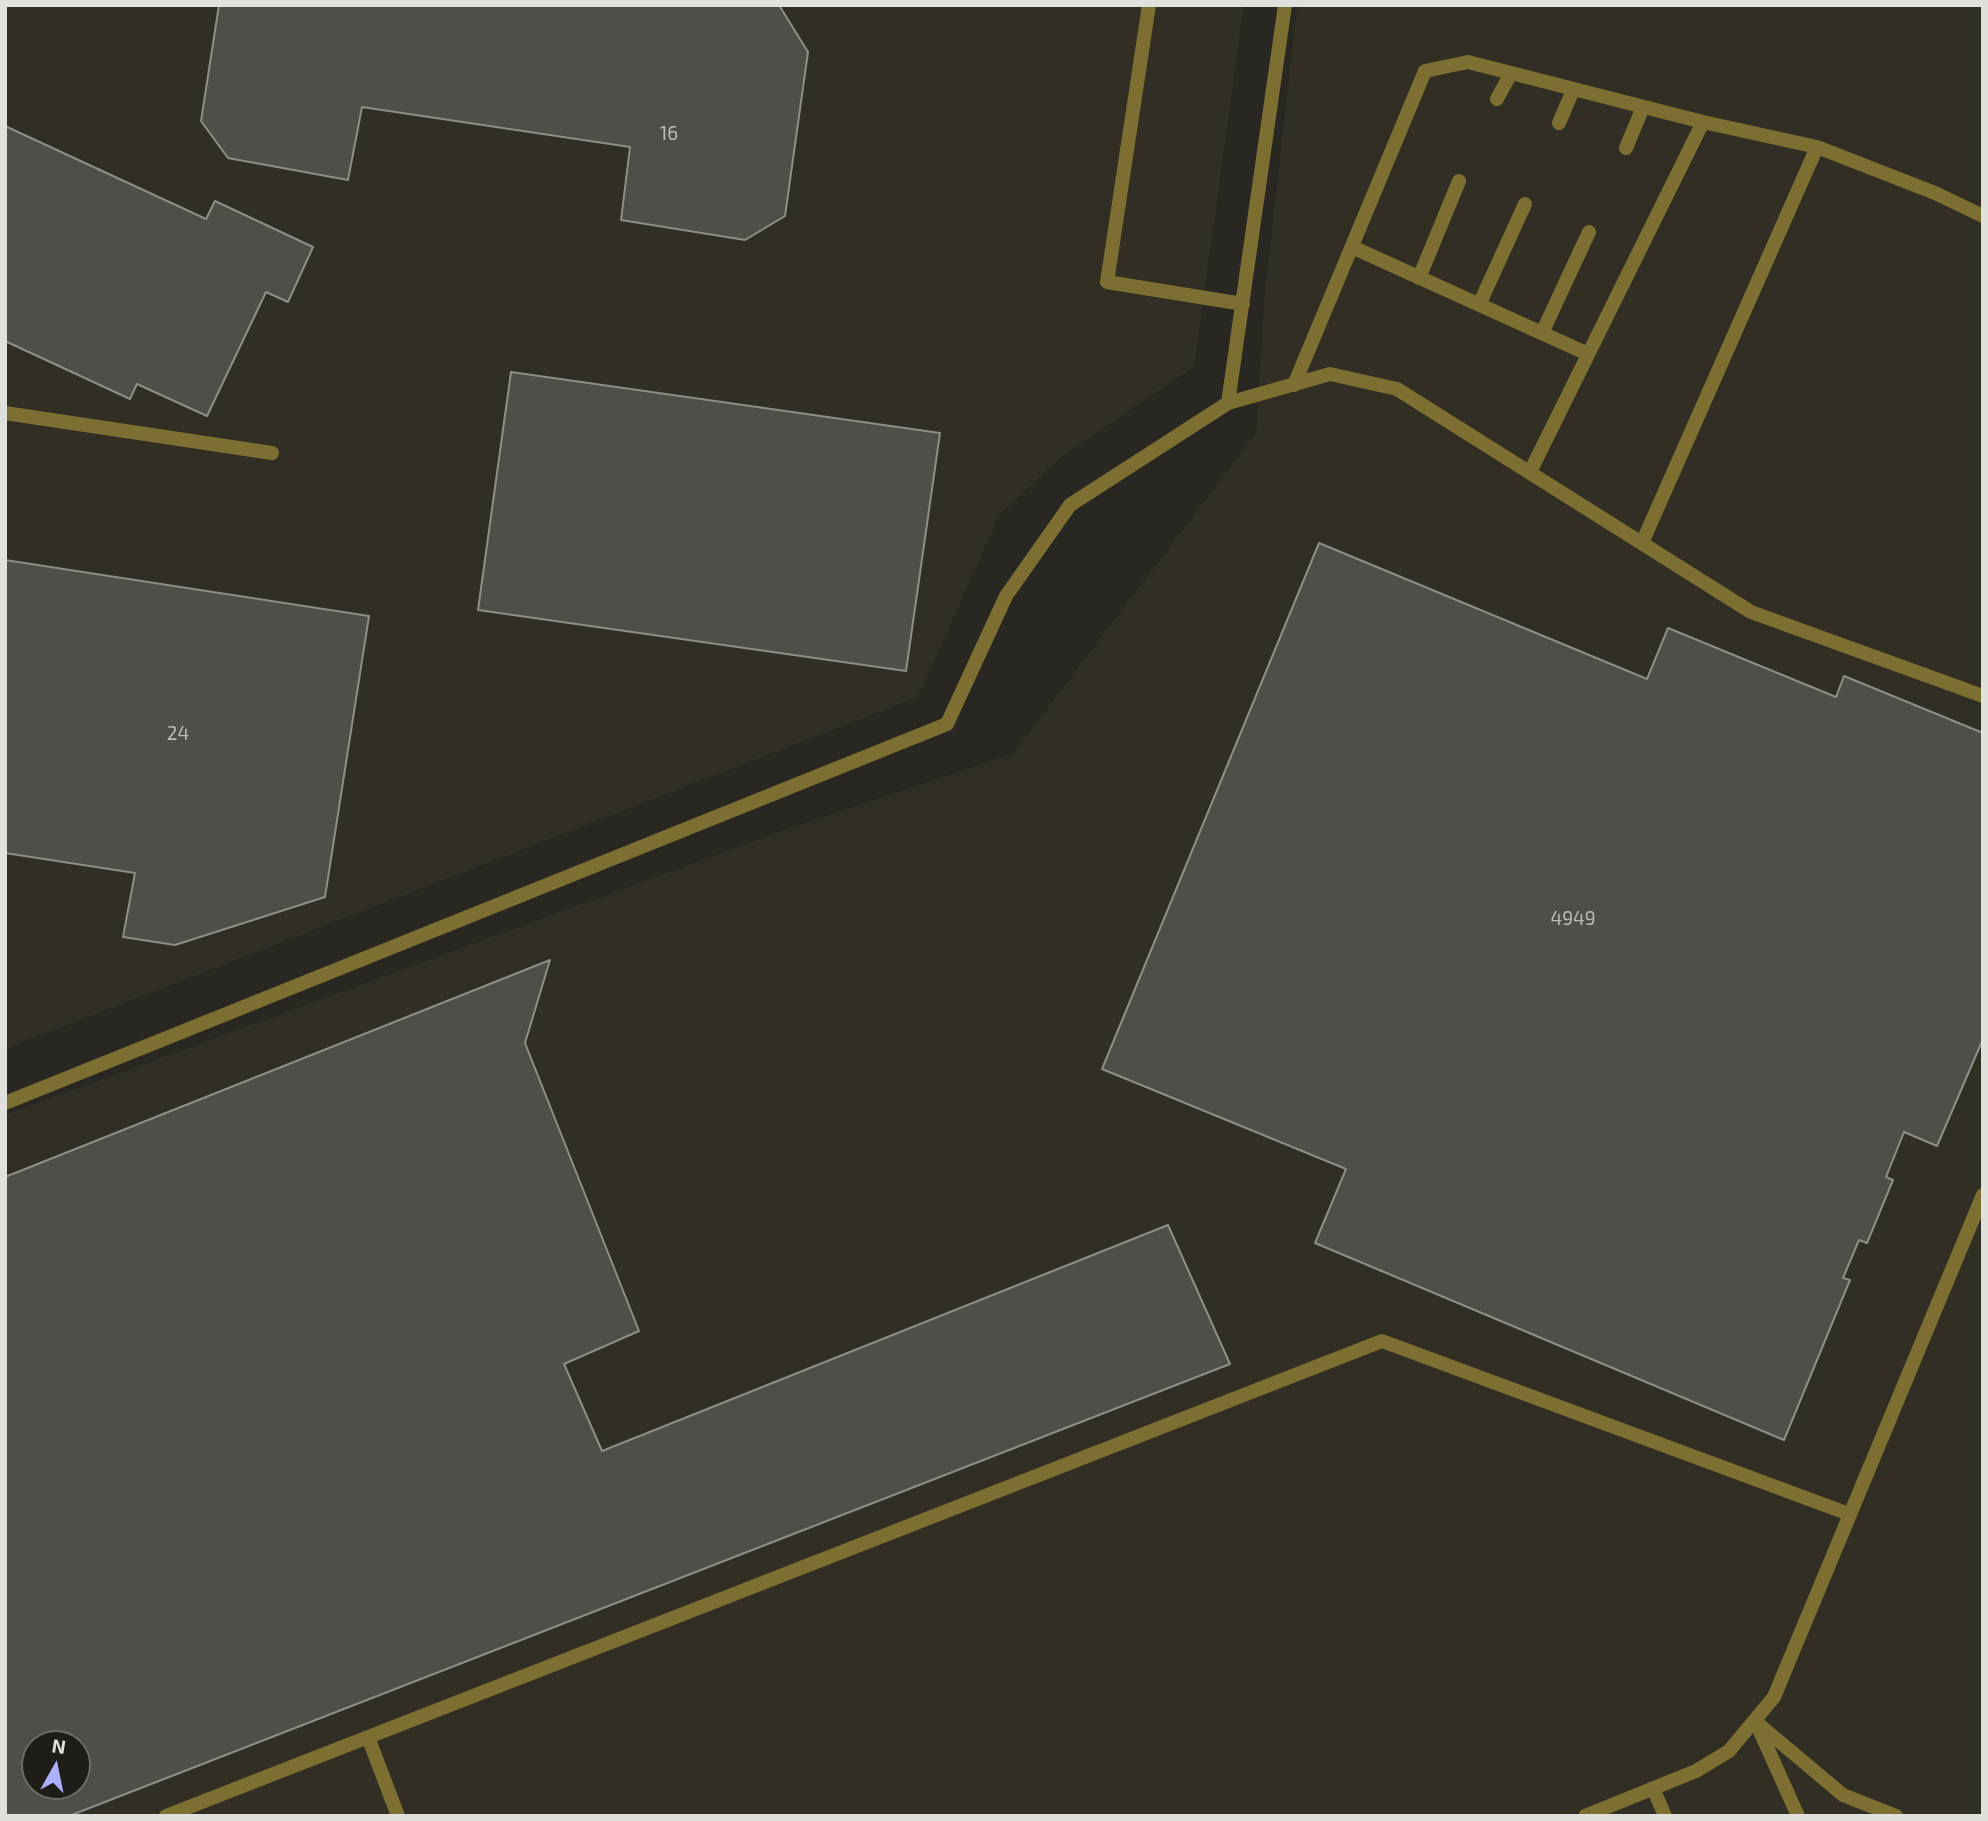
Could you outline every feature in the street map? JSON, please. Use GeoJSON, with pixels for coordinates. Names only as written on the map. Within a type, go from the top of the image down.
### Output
{"type":"FeatureCollection","features":[{"type":"Feature","properties":{"kind":"lane"},"geometry":{"type":"LineString","coordinates":[[1149,5],[1107,282],[1242,304]]}},
{"type":"Feature","properties":{"kind":"lane"},"geometry":{"type":"LineString","coordinates":[[1228,403],[1285,5]]}},
{"type":"Feature","properties":{"kind":"lane"},"geometry":{"type":"LineString","coordinates":[[1294,385],[1425,71],[1468,62],[1703,122],[1817,147],[1935,193],[1983,216]]}},
{"type":"Feature","properties":{"kind":"lane"},"geometry":{"type":"LineString","coordinates":[[1497,99],[1511,73]]}},
{"type":"Feature","properties":{"kind":"lane"},"geometry":{"type":"LineString","coordinates":[[1559,123],[1573,90]]}},
{"type":"Feature","properties":{"kind":"lane"},"geometry":{"type":"LineString","coordinates":[[1626,148],[1643,107]]}},
{"type":"Feature","properties":{"kind":"lane"},"geometry":{"type":"LineString","coordinates":[[1530,472],[1703,122]]}},
{"type":"Feature","properties":{"kind":"lane"},"geometry":{"type":"LineString","coordinates":[[1642,544],[1817,147]]}},
{"type":"Feature","properties":{"kind":"lane"},"geometry":{"type":"LineString","coordinates":[[1419,278],[1459,181]]}},
{"type":"Feature","properties":{"kind":"lane"},"geometry":{"type":"LineString","coordinates":[[1479,304],[1525,204]]}},
{"type":"Feature","properties":{"kind":"lane"},"geometry":{"type":"LineString","coordinates":[[1542,333],[1589,232]]}},
{"type":"Feature","properties":{"kind":"lane"},"geometry":{"type":"LineString","coordinates":[[1352,247],[1588,354]]}},
{"type":"Feature","properties":{"kind":"lane"},"geometry":{"type":"LineString","coordinates":[[5,1103],[947,724],[1006,596],[1070,505],[1228,403],[1330,374],[1397,389],[1751,612],[1983,696]]}},
{"type":"Feature","properties":{"kind":"lane"},"geometry":{"type":"LineString","coordinates":[[5,413],[272,453]]}},
{"type":"Feature","properties":{"kind":"lane"},"geometry":{"type":"LineString","coordinates":[[1585,1816],[1696,1771],[1729,1751],[1756,1722],[1774,1697],[1983,1195]]}},
{"type":"Feature","properties":{"kind":"lane"},"geometry":{"type":"LineString","coordinates":[[166,1816],[1382,1340],[1849,1514]]}},
{"type":"Feature","properties":{"kind":"lane"},"geometry":{"type":"LineString","coordinates":[[1756,1722],[1843,1795],[1894,1815]]}},
{"type":"Feature","properties":{"kind":"lane"},"geometry":{"type":"LineString","coordinates":[[1756,1722],[1798,1816]]}},
{"type":"Feature","properties":{"kind":"lane"},"geometry":{"type":"LineString","coordinates":[[368,1737],[398,1816]]}},
{"type":"Feature","properties":{"kind":"lane"},"geometry":{"type":"LineString","coordinates":[[1653,1788],[1665,1816]]}},
{"type":"Feature","properties":{"kind":"shaded area"},"geometry":{"type":"Polygon","coordinates":[[[5,5],[1244,5],[1194,367],[1065,454],[1000,514],[918,697],[5,1049],[5,5]]]}},
{"type":"Feature","properties":{"kind":"shaded area"},"geometry":{"type":"Polygon","coordinates":[[[1297,5],[1983,5],[1983,1816],[5,1816],[5,1115],[787,829],[1013,754],[1256,433],[1265,291],[1297,5]]]}},
{"type":"Feature","properties":{"kind":"building"},"geometry":{"type":"Polygon","coordinates":[[[219,5],[779,5],[808,52],[785,216],[745,240],[621,220],[630,147],[362,107],[348,180],[228,158],[201,121],[219,5]]]}},
{"type":"Feature","properties":{"kind":"building"},"geometry":{"type":"Polygon","coordinates":[[[5,126],[206,219],[215,201],[313,247],[288,302],[266,292],[207,416],[137,384],[130,399],[5,341],[5,126]]]}},
{"type":"Feature","properties":{"kind":"building"},"geometry":{"type":"Polygon","coordinates":[[[511,372],[940,433],[906,671],[478,610],[511,372]]]}},
{"type":"Feature","properties":{"kind":"building"},"geometry":{"type":"Polygon","coordinates":[[[1319,543],[1647,679],[1668,628],[1836,697],[1844,676],[1983,733],[1983,1039],[1937,1146],[1904,1132],[1886,1177],[1893,1180],[1867,1243],[1859,1240],[1843,1278],[1850,1280],[1784,1440],[1315,1243],[1346,1169],[1102,1069],[1319,543]]]}},
{"type":"Feature","properties":{"kind":"building"},"geometry":{"type":"Polygon","coordinates":[[[5,560],[369,616],[325,897],[175,945],[123,937],[135,873],[5,853],[5,560]]]}},
{"type":"Feature","properties":{"kind":"building"},"geometry":{"type":"Polygon","coordinates":[[[550,960],[525,1043],[639,1331],[564,1364],[602,1451],[1168,1225],[1230,1364],[69,1816],[5,1816],[5,1177],[550,960]]]}}]}
